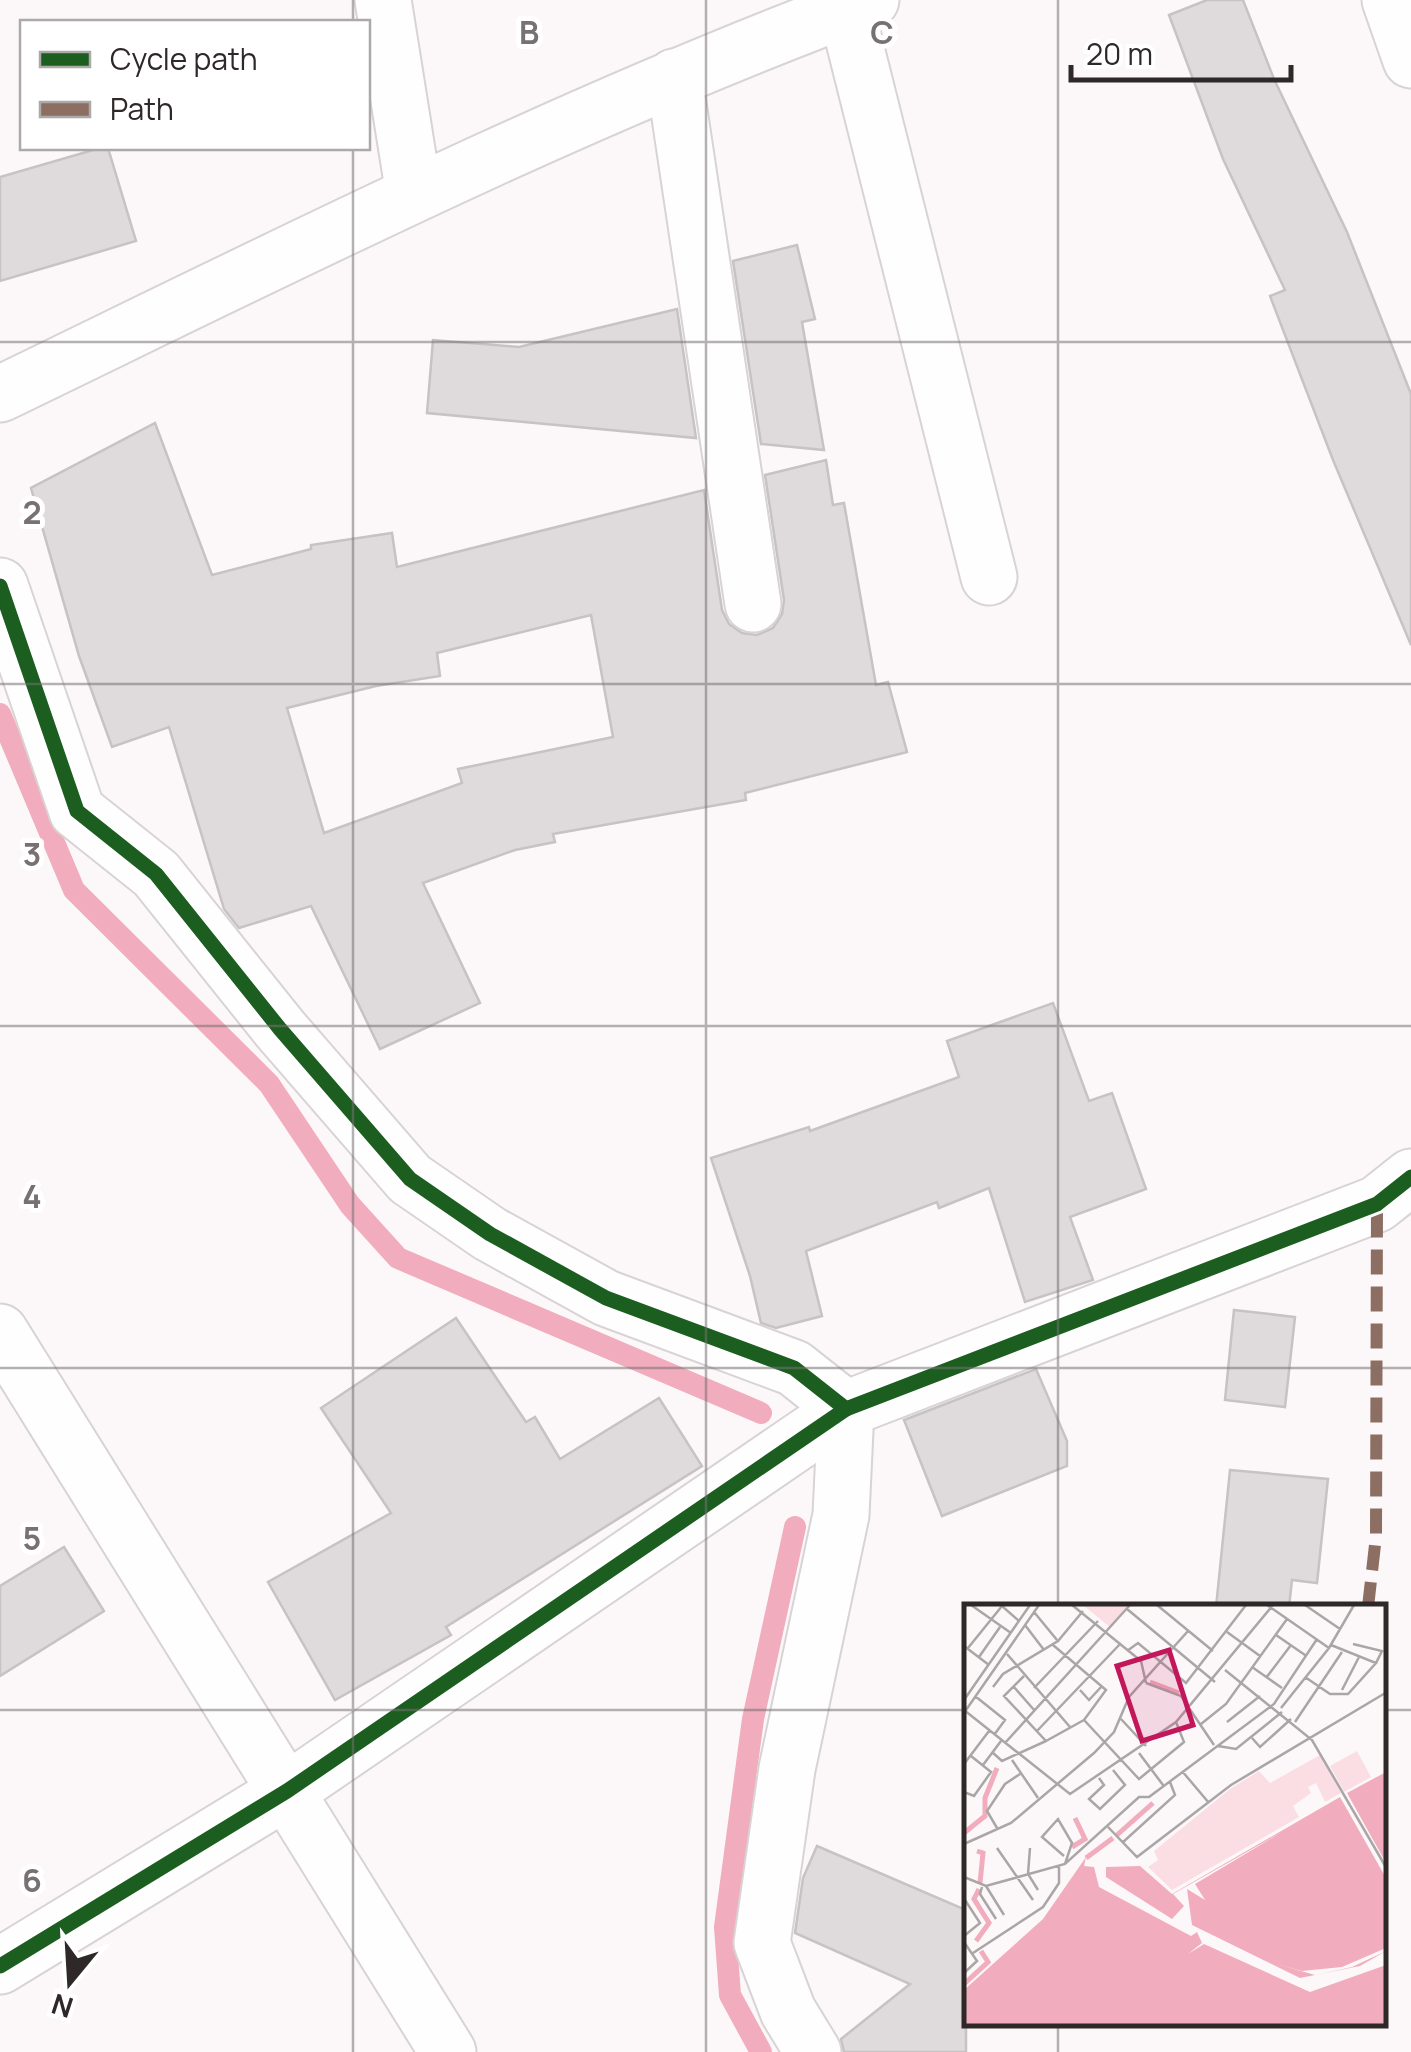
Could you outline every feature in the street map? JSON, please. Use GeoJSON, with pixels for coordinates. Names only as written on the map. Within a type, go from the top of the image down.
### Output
{"type":"FeatureCollection","features":[{"type":"Feature","properties":{"kind":"street"},"geometry":{"type":"LineString","coordinates":[[383,0],[414,194]]}},
{"type":"Feature","properties":{"kind":"street"},"geometry":{"type":"LineString","coordinates":[[1390,0],[1411,60]]}},
{"type":"Feature","properties":{"kind":"street"},"geometry":{"type":"LineString","coordinates":[[0,394],[414,194],[674,76],[858,5],[988,577]]}},
{"type":"Feature","properties":{"kind":"street"},"geometry":{"type":"LineString","coordinates":[[674,76],[752,604]]}},
{"type":"Feature","properties":{"kind":"street"},"geometry":{"type":"LineString","coordinates":[[0,586],[77,811],[156,874],[280,1028],[410,1179],[490,1234],[606,1298],[794,1368],[846,1409]]}},
{"type":"Feature","properties":{"kind":"street"},"geometry":{"type":"LineString","coordinates":[[0,1966],[287,1791],[846,1409],[1376,1204],[1411,1177]]}},
{"type":"Feature","properties":{"kind":"street"},"geometry":{"type":"LineString","coordinates":[[0,1332],[448,2052]]}},
{"type":"Feature","properties":{"kind":"street"},"geometry":{"type":"LineString","coordinates":[[813,2052],[788,2010],[762,1943],[787,1769],[841,1515],[846,1409]]}},
{"type":"Feature","properties":{"kind":"building"},"geometry":{"type":"Polygon","coordinates":[[[1207,0],[1243,0],[1274,79],[1347,232],[1411,394],[1411,645],[1333,460],[1270,296],[1285,290],[1223,159],[1169,15],[1207,0]]]}},
{"type":"Feature","properties":{"kind":"building"},"geometry":{"type":"Polygon","coordinates":[[[93,150],[109,150],[136,241],[0,281],[0,177],[93,150]]]}},
{"type":"Feature","properties":{"kind":"building"},"geometry":{"type":"Polygon","coordinates":[[[797,245],[815,319],[802,322],[824,450],[761,444],[733,261],[797,245]]]}},
{"type":"Feature","properties":{"kind":"building"},"geometry":{"type":"Polygon","coordinates":[[[677,309],[696,438],[427,413],[433,340],[519,347],[677,309]]]}},
{"type":"Feature","properties":{"kind":"building"},"geometry":{"type":"Polygon","coordinates":[[[155,423],[212,575],[311,549],[311,545],[392,533],[397,567],[704,490],[722,610],[729,624],[742,633],[757,635],[773,628],[782,614],[784,600],[765,475],[826,460],[833,505],[844,503],[876,685],[888,682],[907,752],[745,793],[746,800],[553,834],[555,842],[515,850],[423,883],[480,1003],[380,1049],[311,906],[239,928],[224,909],[169,727],[112,747],[79,656],[31,488],[155,423]],[[591,615],[437,653],[440,676],[376,686],[287,708],[324,833],[462,783],[458,769],[613,737],[591,615]]]}},
{"type":"Feature","properties":{"kind":"building"},"geometry":{"type":"Polygon","coordinates":[[[1053,1003],[1089,1101],[1112,1093],[1146,1189],[1070,1217],[1093,1280],[1025,1302],[989,1188],[939,1208],[937,1202],[806,1251],[822,1316],[776,1328],[761,1323],[750,1276],[711,1158],[809,1127],[810,1131],[959,1077],[947,1041],[1053,1003]]]}},
{"type":"Feature","properties":{"kind":"building"},"geometry":{"type":"Polygon","coordinates":[[[1234,1310],[1295,1317],[1285,1407],[1225,1400],[1234,1310]]]}},
{"type":"Feature","properties":{"kind":"building"},"geometry":{"type":"Polygon","coordinates":[[[456,1318],[526,1422],[535,1417],[560,1459],[659,1398],[702,1466],[446,1627],[451,1635],[335,1700],[268,1582],[391,1513],[321,1408],[456,1318]]]}},
{"type":"Feature","properties":{"kind":"building"},"geometry":{"type":"Polygon","coordinates":[[[1036,1369],[1067,1441],[1067,1466],[942,1516],[904,1420],[1036,1369]]]}},
{"type":"Feature","properties":{"kind":"building"},"geometry":{"type":"Polygon","coordinates":[[[1230,1470],[1328,1479],[1317,1583],[1292,1580],[1289,1604],[1216,1604],[1230,1470]]]}},
{"type":"Feature","properties":{"kind":"building"},"geometry":{"type":"Polygon","coordinates":[[[64,1547],[104,1611],[0,1676],[0,1586],[64,1547]]]}},
{"type":"Feature","properties":{"kind":"building"},"geometry":{"type":"Polygon","coordinates":[[[817,1846],[964,1909],[966,2052],[844,2052],[841,2039],[910,1984],[795,1933],[803,1878],[817,1846]]]}},
{"type":"Feature","properties":{"kind":"waterway"},"geometry":{"type":"LineString","coordinates":[[0,714],[74,890],[269,1084],[350,1205],[398,1258],[761,1413]]}},
{"type":"Feature","properties":{"kind":"waterway"},"geometry":{"type":"LineString","coordinates":[[761,2052],[730,1995],[725,1927],[753,1719],[795,1527]]}},
{"type":"Feature","properties":{"kind":"marked path"},"geometry":{"type":"LineString","coordinates":[[1368,1604],[1376,1536],[1377,1204]]}},
{"type":"Feature","properties":{"kind":"cycle path"},"geometry":{"type":"LineString","coordinates":[[0,586],[77,811],[156,874],[280,1029],[410,1179],[490,1234],[606,1298],[794,1368],[846,1409]]}},
{"type":"Feature","properties":{"kind":"cycle path"},"geometry":{"type":"LineString","coordinates":[[0,1966],[287,1791],[846,1409],[1377,1204],[1411,1177]]}}]}
